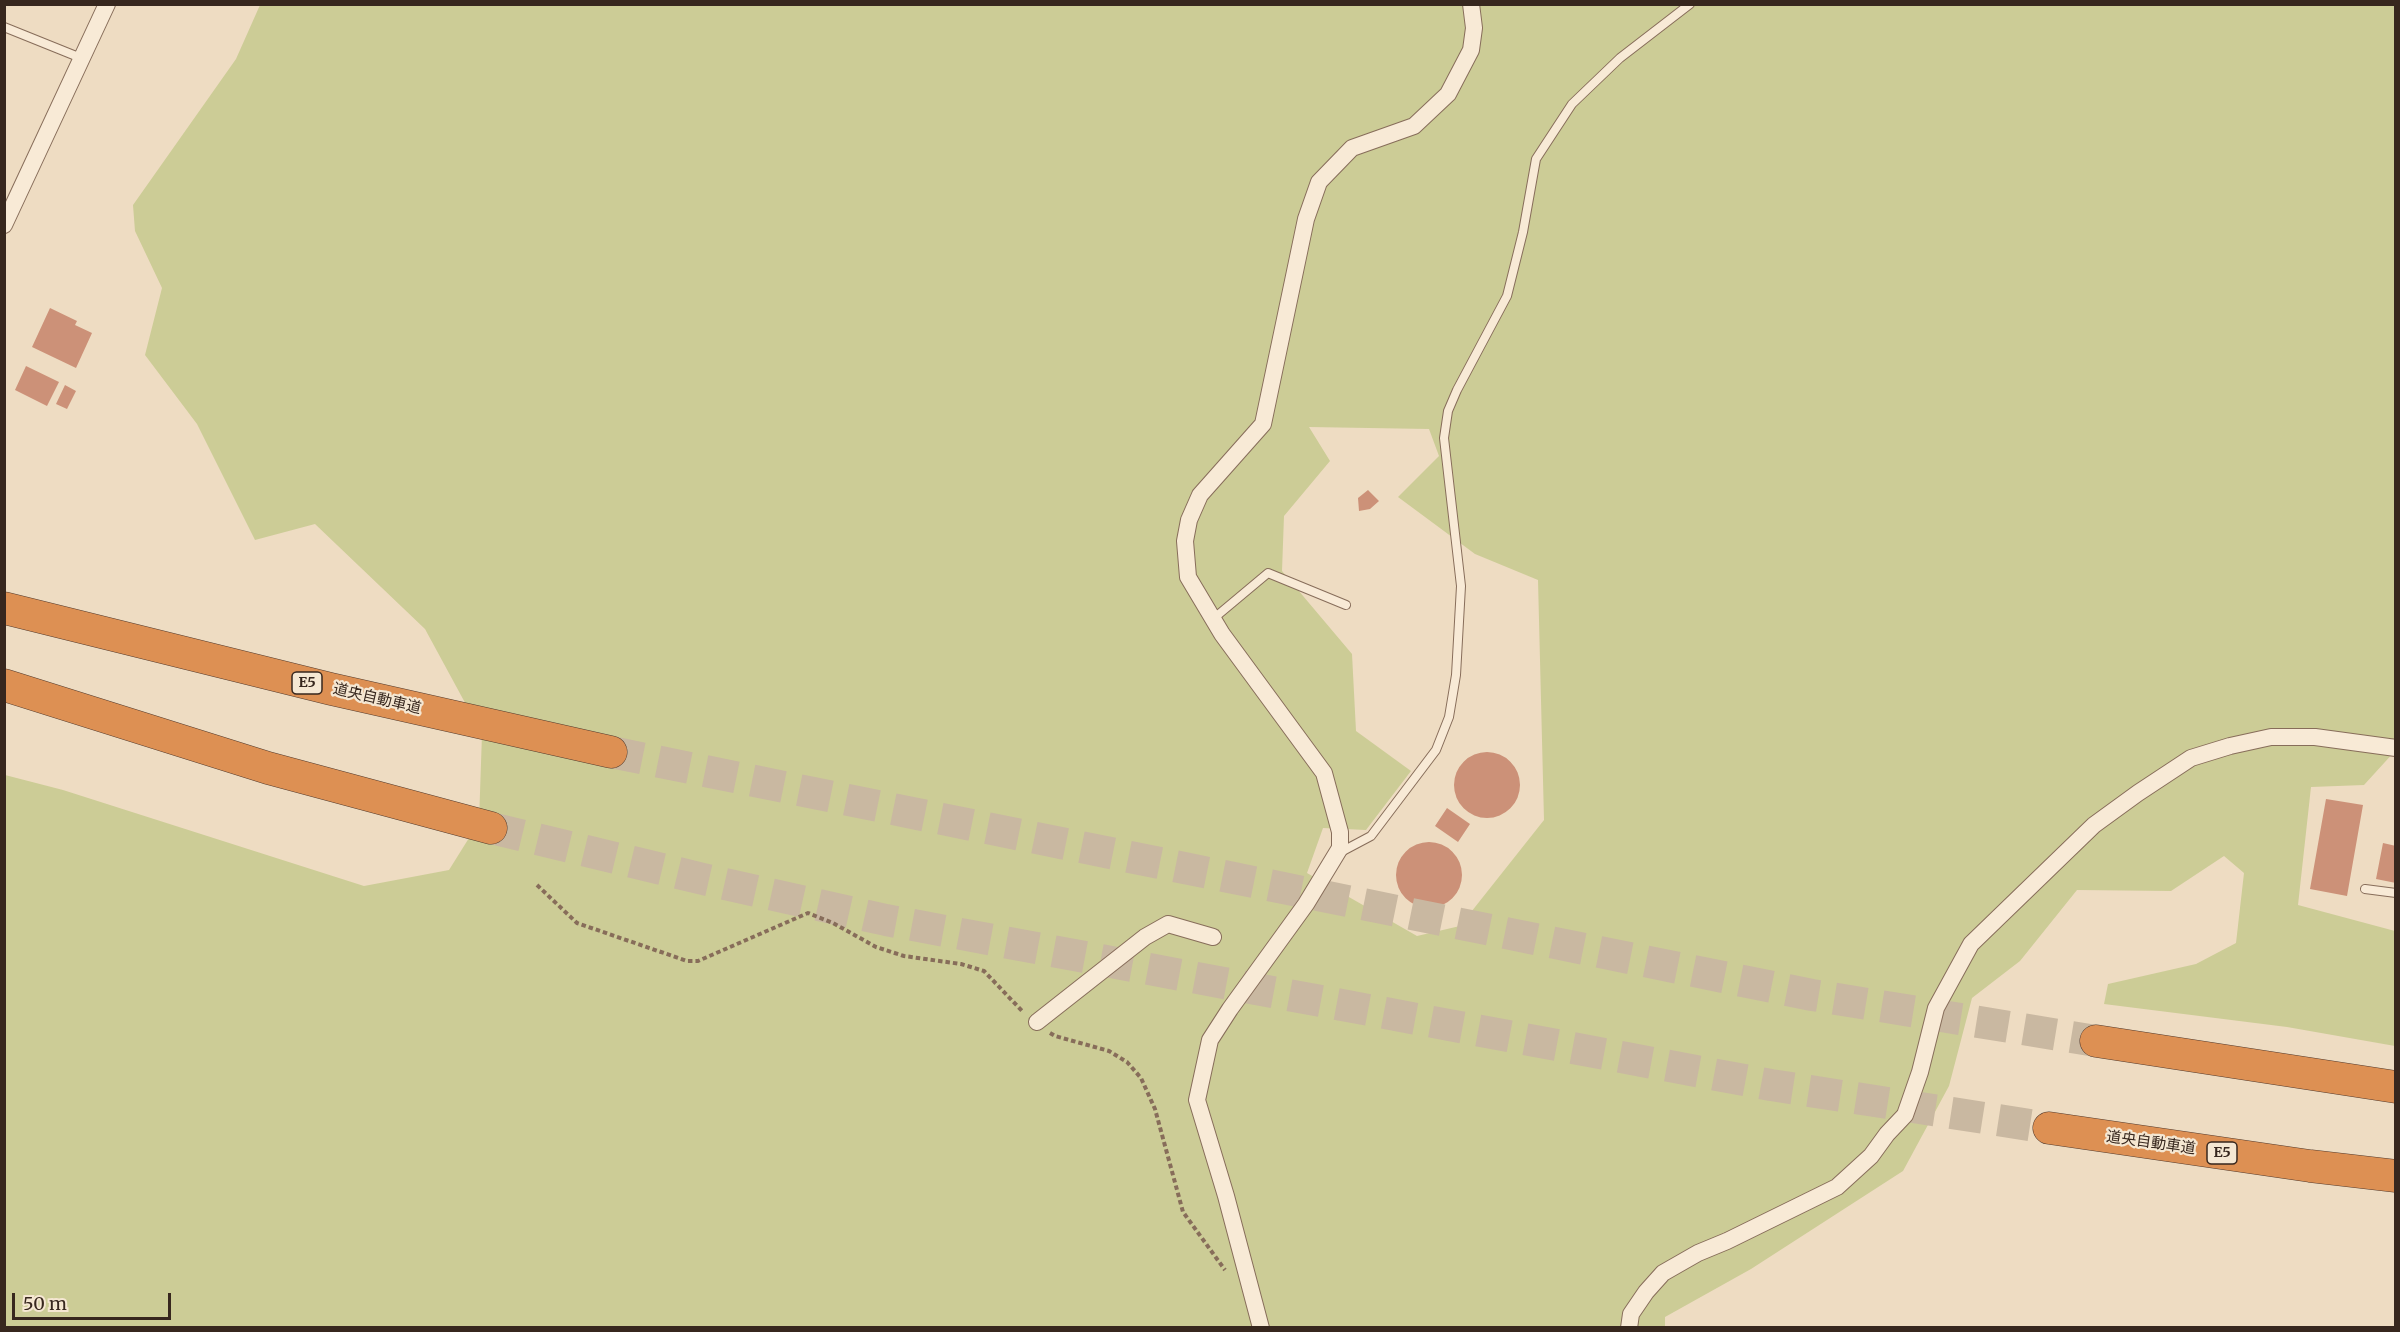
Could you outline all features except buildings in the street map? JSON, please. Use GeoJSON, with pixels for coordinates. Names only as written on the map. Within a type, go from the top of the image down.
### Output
{"type":"FeatureCollection","features":[{"type":"Feature","properties":{"kind":"highway","name":"道央自動車道"},"geometry":{"type":"LineString","coordinates":[[4,608],[331,689],[611,752]]}},
{"type":"Feature","properties":{"kind":"highway"},"geometry":{"type":"LineString","coordinates":[[4,686],[268,768],[491,828]]}},
{"type":"Feature","properties":{"kind":"highway"},"geometry":{"type":"LineString","coordinates":[[2096,1041],[2396,1087]]}},
{"type":"Feature","properties":{"kind":"highway","name":"道央自動車道"},"geometry":{"type":"LineString","coordinates":[[2049,1128],[2310,1166],[2396,1176]]}},
{"type":"Feature","properties":{"kind":"street"},"geometry":{"type":"LineString","coordinates":[[4,225],[107,4]]}},
{"type":"Feature","properties":{"kind":"street"},"geometry":{"type":"LineString","coordinates":[[1261,1328],[1226,1196],[1197,1100],[1210,1040],[1235,1001],[1306,904],[1340,848],[1340,832],[1324,773],[1213,619],[1188,577],[1185,541],[1189,520],[1200,495],[1263,424],[1306,219],[1319,182],[1352,148],[1414,126],[1448,94],[1471,50],[1474,28],[1471,4]]}},
{"type":"Feature","properties":{"kind":"street"},"geometry":{"type":"LineString","coordinates":[[1629,1328],[1632,1314],[1663,1273],[1698,1252],[1727,1241],[1837,1187],[1871,1155],[1905,1115],[1920,1072],[1936,1008],[1971,944],[2094,825],[2191,758],[2230,746],[2271,737],[2315,737],[2396,748]]}},
{"type":"Feature","properties":{"kind":"street"},"geometry":{"type":"LineString","coordinates":[[1037,1022],[1145,937],[1168,924],[1213,937]]}},
{"type":"Feature","properties":{"kind":"lane"},"geometry":{"type":"LineString","coordinates":[[1336,855],[1371,836],[1436,750],[1449,717],[1456,675],[1461,586],[1444,438],[1448,411],[1507,296],[1523,232],[1536,159],[1572,104],[1620,58],[1690,4]]}},
{"type":"Feature","properties":{"kind":"lane"},"geometry":{"type":"LineString","coordinates":[[4,27],[81,58]]}},
{"type":"Feature","properties":{"kind":"lane"},"geometry":{"type":"LineString","coordinates":[[1213,619],[1268,573],[1346,605]]}},
{"type":"Feature","properties":{"kind":"lane"},"geometry":{"type":"LineString","coordinates":[[2365,889],[2396,893]]}},
{"type":"Feature","properties":{"kind":"path"},"geometry":{"type":"LineString","coordinates":[[537,885],[577,923],[687,961],[698,961],[808,913],[833,923],[876,947],[904,956],[961,964],[984,971],[1024,1013],[1055,1036],[1109,1051],[1127,1062],[1140,1078],[1155,1109],[1183,1212],[1228,1274]]}},
{"type":"Feature","properties":{"kind":"green space"},"geometry":{"type":"Polygon","coordinates":[[[260,5],[2395,5],[2395,751],[2364,785],[2311,787],[2298,905],[2395,931],[2395,1046],[2287,1027],[2104,1004],[2108,984],[2196,964],[2236,943],[2244,873],[2224,856],[2171,891],[2077,890],[2020,961],[1972,998],[1949,1086],[1903,1171],[1751,1269],[1665,1317],[1665,1327],[5,1328],[5,775],[63,790],[364,886],[449,870],[479,822],[482,734],[425,629],[315,524],[255,540],[197,424],[145,355],[162,288],[135,231],[133,205],[236,59],[260,5]],[[1309,427],[1330,461],[1284,516],[1282,571],[1352,654],[1356,731],[1411,771],[1366,830],[1323,828],[1307,873],[1417,936],[1460,926],[1544,820],[1538,580],[1475,554],[1398,497],[1439,456],[1429,429],[1309,427]]]}},
{"type":"Feature","properties":{"kind":"tunnel"},"geometry":{"type":"LineString","coordinates":[[611,752],[1812,995],[2096,1041]]}},
{"type":"Feature","properties":{"kind":"tunnel"},"geometry":{"type":"LineString","coordinates":[[491,828],[886,920],[1771,1085],[2049,1128]]}}]}
